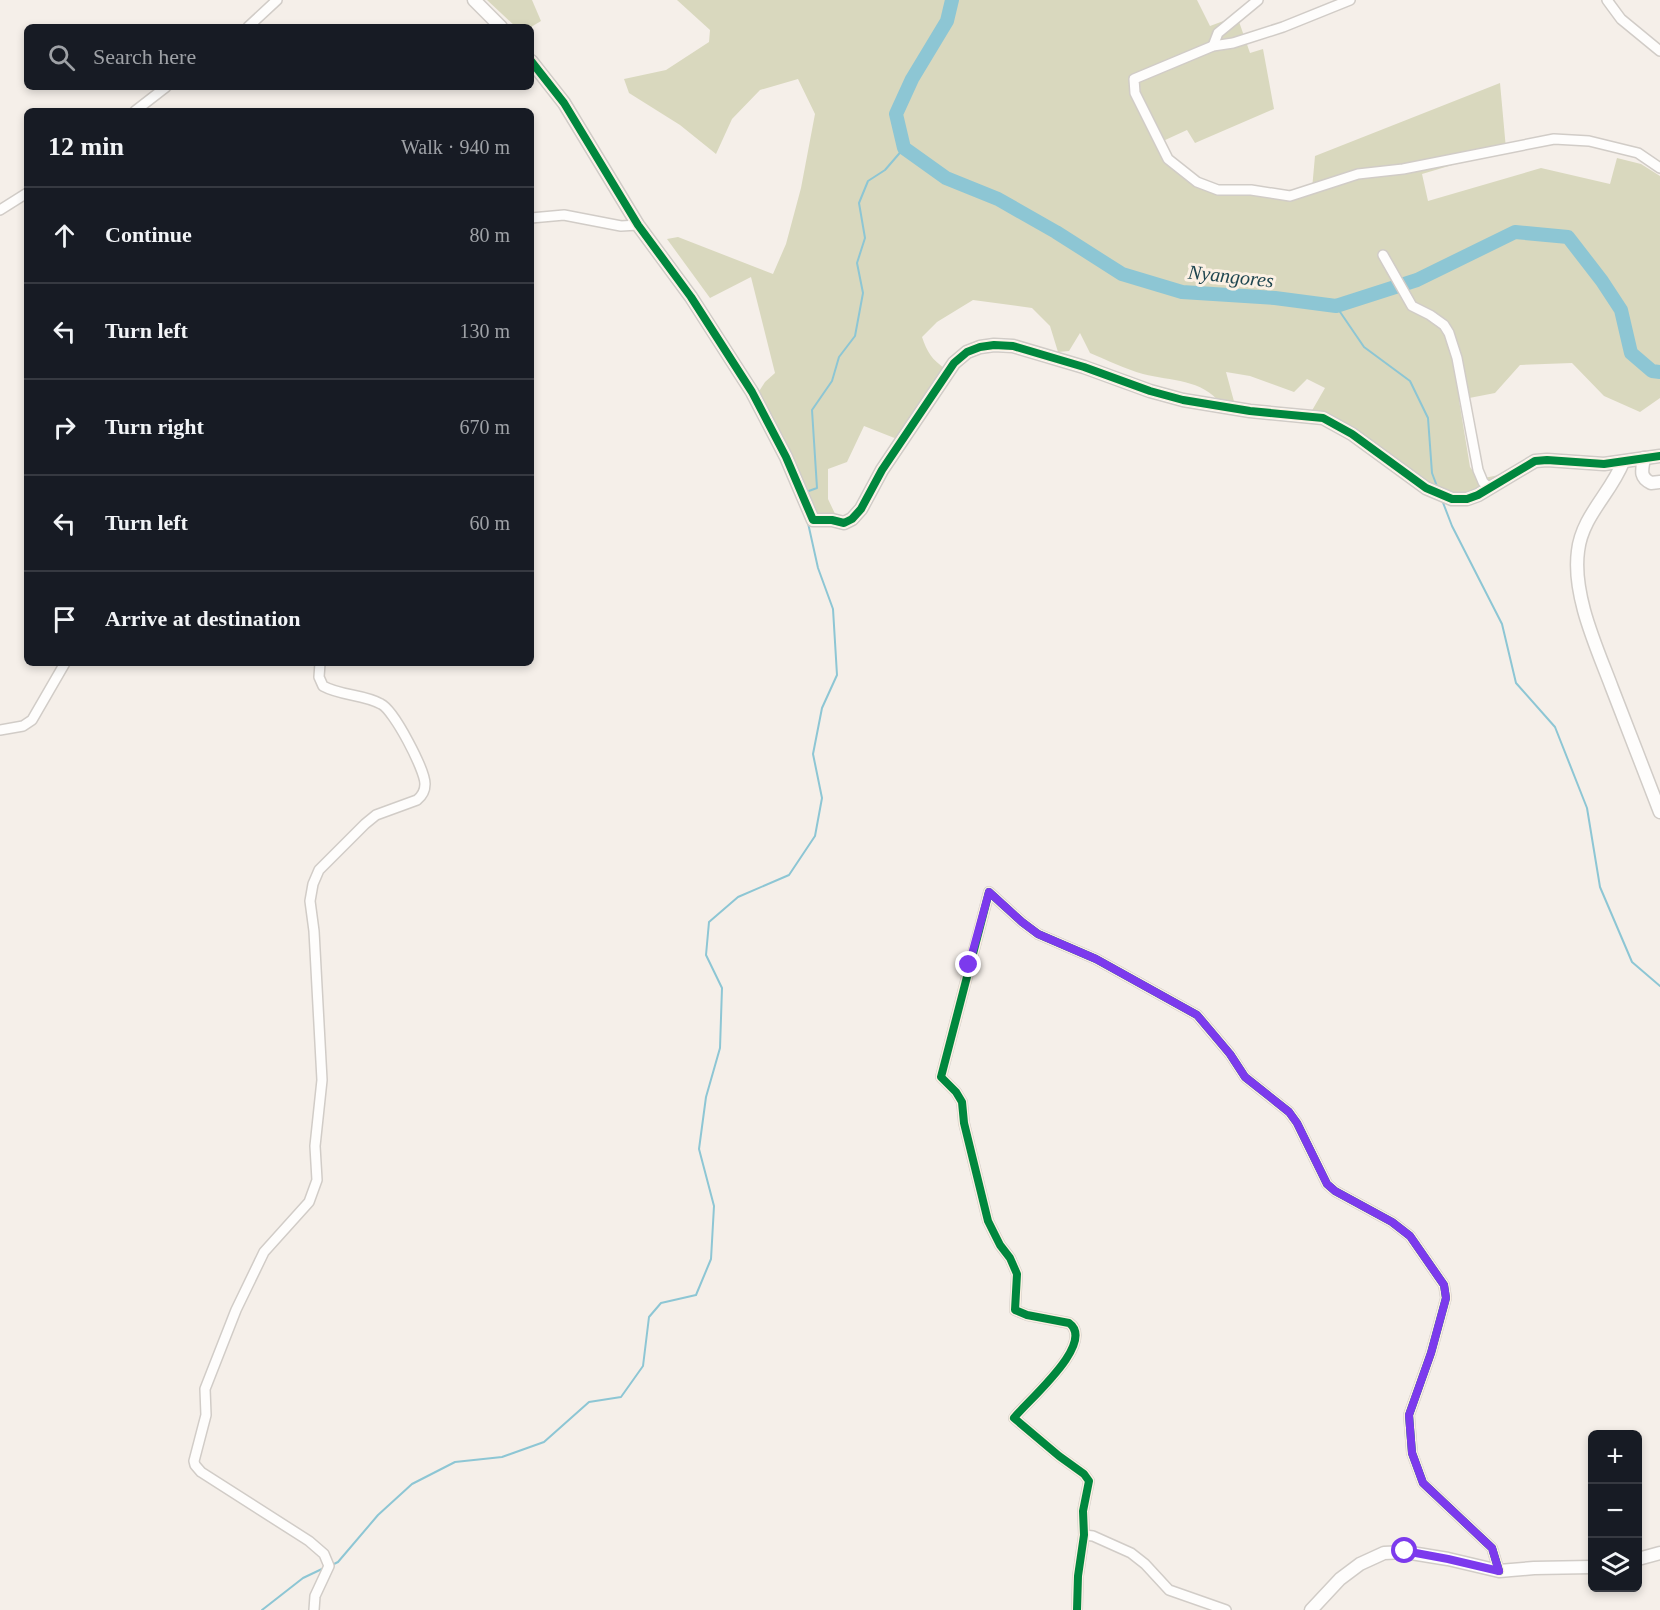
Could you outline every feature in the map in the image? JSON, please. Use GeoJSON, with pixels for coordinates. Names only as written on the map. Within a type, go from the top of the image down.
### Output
{"type":"FeatureCollection","features":[{"type":"Feature","properties":{"kind":"street"},"geometry":{"type":"LineString","coordinates":[[251,24],[277,0]]}},
{"type":"Feature","properties":{"kind":"street"},"geometry":{"type":"LineString","coordinates":[[474,0],[498,24]]}},
{"type":"Feature","properties":{"kind":"street"},"geometry":{"type":"LineString","coordinates":[[1213,46],[1218,33],[1258,0]]}},
{"type":"Feature","properties":{"kind":"street"},"geometry":{"type":"LineString","coordinates":[[1350,0],[1283,27],[1233,43],[1213,46],[1134,79],[1135,93],[1168,159],[1197,182],[1218,190],[1251,190],[1290,196],[1358,174],[1403,169],[1554,139],[1590,141],[1638,153],[1660,168]]}},
{"type":"Feature","properties":{"kind":"street"},"geometry":{"type":"LineString","coordinates":[[1607,0],[1621,19],[1660,51]]}},
{"type":"Feature","properties":{"kind":"street"},"geometry":{"type":"LineString","coordinates":[[534,65],[564,104],[638,225],[691,297],[752,392],[786,457],[813,520],[832,520],[844,523],[856,515],[882,470],[954,363],[967,352],[994,345],[1013,346],[1033,351],[1183,400],[1250,411],[1323,418],[1352,434],[1436,494],[1452,499],[1467,499],[1535,461],[1604,464],[1660,456]]}},
{"type":"Feature","properties":{"kind":"street"},"geometry":{"type":"LineString","coordinates":[[139,108],[162,90]]}},
{"type":"Feature","properties":{"kind":"street"},"geometry":{"type":"LineString","coordinates":[[0,210],[24,195]]}},
{"type":"Feature","properties":{"kind":"street"},"geometry":{"type":"LineString","coordinates":[[534,217],[564,214],[621,226],[638,225]]}},
{"type":"Feature","properties":{"kind":"street"},"geometry":{"type":"LineString","coordinates":[[1383,255],[1412,306],[1430,315],[1449,333],[1478,470],[1483,482],[1489,488]]}},
{"type":"Feature","properties":{"kind":"street"},"geometry":{"type":"LineString","coordinates":[[1644,458],[1642,477],[1651,483],[1660,482]]}},
{"type":"Feature","properties":{"kind":"street"},"geometry":{"type":"LineString","coordinates":[[1623,462],[1614,483],[1593,510],[1582,535],[1578,551],[1579,584],[1586,618],[1660,812]]}},
{"type":"Feature","properties":{"kind":"street"},"geometry":{"type":"LineString","coordinates":[[0,730],[23,726],[32,720],[63,666]]}},
{"type":"Feature","properties":{"kind":"street"},"geometry":{"type":"LineString","coordinates":[[314,1610],[315,1596],[329,1566],[324,1554],[309,1541],[249,1501],[201,1472],[194,1461],[206,1414],[205,1389],[236,1310],[264,1252],[309,1202],[317,1180],[315,1146],[322,1080],[314,931],[310,901],[313,884],[319,870],[365,824],[382,813],[417,800],[422,795],[425,786],[423,774],[388,708],[383,704],[323,686],[319,677],[320,666]]}},
{"type":"Feature","properties":{"kind":"street"},"geometry":{"type":"LineString","coordinates":[[1077,1610],[1078,1576],[1084,1535],[1083,1511],[1089,1481],[1084,1474],[1014,1418],[1059,1369],[1075,1340],[1076,1332],[1069,1323],[1027,1316],[1015,1310],[1017,1274],[988,1221],[964,1123],[962,1102],[956,1092],[941,1077],[989,892],[1038,934],[1096,959],[1197,1015],[1230,1054],[1245,1077],[1289,1112],[1297,1123],[1327,1184],[1335,1191],[1401,1228],[1419,1246],[1444,1285],[1446,1298],[1431,1353],[1409,1415],[1412,1453],[1423,1483],[1492,1548],[1499,1571]]}},
{"type":"Feature","properties":{"kind":"street"},"geometry":{"type":"LineString","coordinates":[[1084,1535],[1093,1536],[1131,1553],[1145,1564],[1162,1584],[1177,1594],[1226,1610]]}},
{"type":"Feature","properties":{"kind":"street"},"geometry":{"type":"LineString","coordinates":[[1311,1610],[1340,1579],[1360,1564],[1384,1554],[1405,1551],[1499,1571],[1588,1567]]}},
{"type":"Feature","properties":{"kind":"street"},"geometry":{"type":"LineString","coordinates":[[1642,1558],[1660,1553]]}},
{"type":"Feature","properties":{"kind":"green space"},"geometry":{"type":"Polygon","coordinates":[[[487,0],[532,0],[541,21],[534,25],[513,24],[487,0]]]}},
{"type":"Feature","properties":{"kind":"green space"},"geometry":{"type":"Polygon","coordinates":[[[677,0],[1197,0],[1210,26],[1237,16],[1250,53],[1263,49],[1274,109],[1195,143],[1187,130],[1163,141],[1180,171],[1201,186],[1225,195],[1274,194],[1312,189],[1315,156],[1500,83],[1506,149],[1422,174],[1428,201],[1541,168],[1610,184],[1617,158],[1641,164],[1660,176],[1660,398],[1640,412],[1604,396],[1572,363],[1520,365],[1495,393],[1459,400],[1470,467],[1479,479],[1504,474],[1469,496],[1452,497],[1310,414],[1325,388],[1307,379],[1294,392],[1250,376],[1226,372],[1235,405],[1221,404],[1205,390],[1195,385],[1136,372],[1090,353],[1080,333],[1069,351],[1058,352],[1050,326],[1032,308],[973,300],[937,322],[922,337],[931,355],[946,369],[897,439],[864,426],[847,462],[828,469],[828,499],[837,518],[818,517],[758,393],[775,373],[751,277],[710,298],[667,239],[678,237],[773,274],[786,244],[801,188],[815,114],[798,79],[760,90],[732,119],[716,154],[680,125],[629,93],[624,79],[666,70],[709,42],[710,30],[677,0]]]}},
{"type":"Feature","properties":{"kind":"waterway","name":"Nyangores"},"geometry":{"type":"LineString","coordinates":[[952,0],[947,21],[912,79],[896,114],[904,148],[946,178],[998,199],[1122,274],[1182,292],[1275,298],[1336,306],[1417,280],[1515,232],[1568,237],[1621,310],[1631,353],[1652,371],[1660,372]]}},
{"type":"Feature","properties":{"kind":"waterway"},"geometry":{"type":"LineString","coordinates":[[806,492],[817,488],[812,410],[832,381],[839,357],[855,336],[863,293],[857,263],[865,238],[859,203],[868,181],[885,170],[904,148]]}},
{"type":"Feature","properties":{"kind":"waterway"},"geometry":{"type":"LineString","coordinates":[[1336,306],[1364,347],[1410,381],[1428,418],[1432,473],[1438,489]]}},
{"type":"Feature","properties":{"kind":"waterway"},"geometry":{"type":"LineString","coordinates":[[1442,500],[1452,526],[1502,624],[1516,683],[1555,727],[1587,808],[1600,887],[1632,962],[1660,986]]}},
{"type":"Feature","properties":{"kind":"waterway"},"geometry":{"type":"LineString","coordinates":[[332,1565],[338,1562],[378,1515],[412,1484],[455,1462],[502,1457],[544,1442],[589,1402],[621,1397],[643,1366],[649,1317],[661,1303],[696,1295],[711,1259],[714,1206],[699,1149],[706,1097],[720,1048],[722,988],[706,955],[709,922],[738,897],[789,875],[815,836],[822,798],[813,754],[822,708],[837,675],[833,609],[818,568],[808,523]]}},
{"type":"Feature","properties":{"kind":"waterway"},"geometry":{"type":"LineString","coordinates":[[262,1610],[303,1578],[324,1568]]}},
{"type":"Feature","properties":{"kind":"cycle path"},"geometry":{"type":"LineString","coordinates":[[534,65],[564,103],[638,225],[691,297],[752,392],[786,457],[813,520],[832,520],[844,523],[852,519],[861,509],[882,470],[954,363],[967,352],[994,345],[1013,346],[1183,400],[1250,411],[1323,418],[1352,434],[1426,488],[1452,499],[1467,499],[1478,495],[1535,461],[1604,464],[1660,456]]}},
{"type":"Feature","properties":{"kind":"cycle path"},"geometry":{"type":"LineString","coordinates":[[1077,1610],[1078,1576],[1084,1535],[1083,1511],[1089,1481],[1084,1474],[1014,1418],[1067,1358],[1074,1344],[1075,1332],[1069,1323],[1027,1315],[1015,1310],[1017,1274],[988,1221],[964,1123],[962,1102],[956,1092],[941,1077],[989,892],[1038,934],[1096,959],[1197,1015],[1230,1054],[1245,1077],[1289,1112],[1297,1123],[1327,1184],[1335,1191],[1392,1222],[1410,1236],[1444,1285],[1446,1298],[1431,1353],[1409,1415],[1412,1453],[1423,1483],[1492,1548],[1499,1571]]}},
{"type":"Feature","properties":{"kind":"route"},"geometry":{"type":"LineString","coordinates":[[969,965],[989,892],[1038,934],[1096,959],[1148,989],[1191,1010],[1206,1024],[1245,1077],[1289,1112],[1297,1123],[1327,1184],[1335,1191],[1401,1228],[1419,1246],[1444,1285],[1446,1298],[1431,1353],[1409,1415],[1412,1453],[1423,1483],[1492,1548],[1499,1571],[1405,1551]]}}]}
